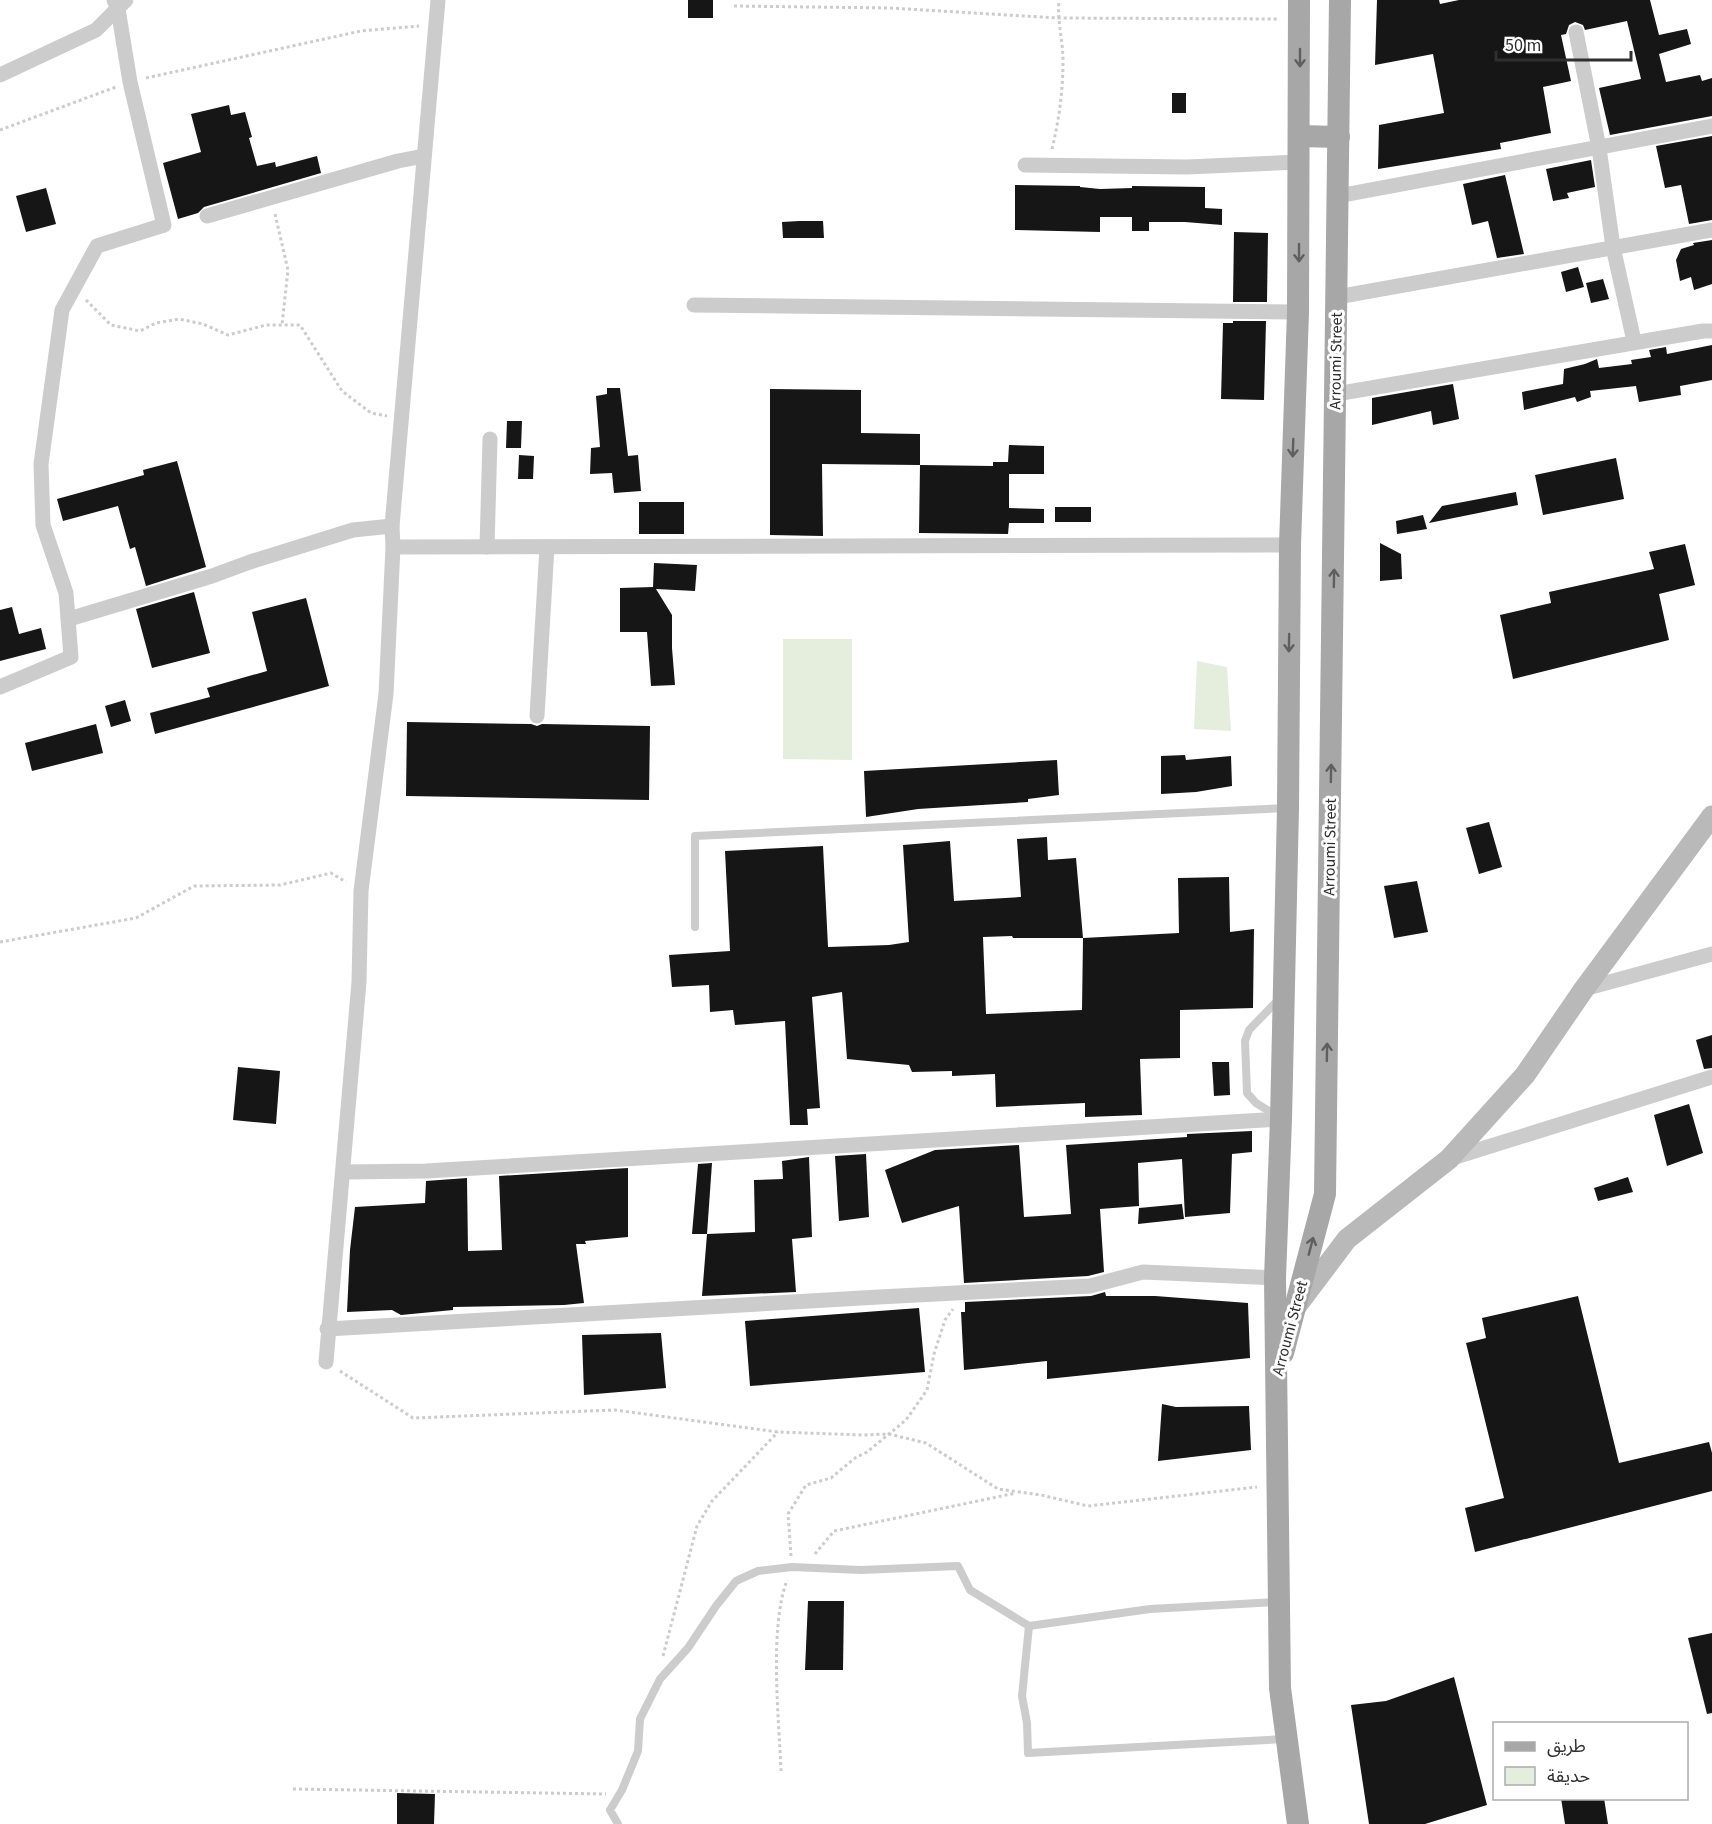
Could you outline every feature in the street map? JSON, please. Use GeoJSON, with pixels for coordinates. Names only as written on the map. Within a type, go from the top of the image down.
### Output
{"type":"FeatureCollection","features":[{"type":"Feature","properties":{"kind":"main road","name":"Arroumi Street"},"geometry":{"type":"LineString","coordinates":[[1275,1383],[1325,1194],[1340,0]]}},
{"type":"Feature","properties":{"kind":"main road","name":"Arroumi Street"},"geometry":{"type":"LineString","coordinates":[[1275,1383],[1275,1278],[1288,808],[1290,545],[1298,312],[1299,9]]}},
{"type":"Feature","properties":{"kind":"main road"},"geometry":{"type":"LineString","coordinates":[[1299,136],[1339,137]]}},
{"type":"Feature","properties":{"kind":"main road"},"geometry":{"type":"LineString","coordinates":[[1295,1308],[1347,1239],[1449,1159],[1525,1075],[1584,989],[1712,816]]}},
{"type":"Feature","properties":{"kind":"main road"},"geometry":{"type":"LineString","coordinates":[[1275,1383],[1280,1688],[1298,1824]]}},
{"type":"Feature","properties":{"kind":"street"},"geometry":{"type":"LineString","coordinates":[[326,1362],[327,1329],[359,982],[361,891],[386,694],[392,526],[438,0]]}},
{"type":"Feature","properties":{"kind":"street"},"geometry":{"type":"LineString","coordinates":[[0,75],[96,30],[119,3]]}},
{"type":"Feature","properties":{"kind":"street"},"geometry":{"type":"LineString","coordinates":[[0,687],[71,657],[66,593],[44,525],[41,464],[62,310],[97,246],[164,225],[130,82],[119,3]]}},
{"type":"Feature","properties":{"kind":"street"},"geometry":{"type":"LineString","coordinates":[[1576,32],[1599,148],[1613,247],[1634,341]]}},
{"type":"Feature","properties":{"kind":"street"},"geometry":{"type":"LineString","coordinates":[[1338,196],[1712,126]]}},
{"type":"Feature","properties":{"kind":"street"},"geometry":{"type":"LineString","coordinates":[[207,216],[398,161],[424,156]]}},
{"type":"Feature","properties":{"kind":"street"},"geometry":{"type":"LineString","coordinates":[[1025,165],[1187,167],[1299,162]]}},
{"type":"Feature","properties":{"kind":"street"},"geometry":{"type":"LineString","coordinates":[[1337,297],[1712,230]]}},
{"type":"Feature","properties":{"kind":"street"},"geometry":{"type":"LineString","coordinates":[[694,305],[1298,312]]}},
{"type":"Feature","properties":{"kind":"street"},"geometry":{"type":"LineString","coordinates":[[1336,394],[1634,341],[1712,331]]}},
{"type":"Feature","properties":{"kind":"street"},"geometry":{"type":"LineString","coordinates":[[487,547],[489,439]]}},
{"type":"Feature","properties":{"kind":"street"},"geometry":{"type":"LineString","coordinates":[[69,619],[353,530],[392,526]]}},
{"type":"Feature","properties":{"kind":"street"},"geometry":{"type":"LineString","coordinates":[[393,547],[1290,545]]}},
{"type":"Feature","properties":{"kind":"street"},"geometry":{"type":"LineString","coordinates":[[537,716],[547,547]]}},
{"type":"Feature","properties":{"kind":"street"},"geometry":{"type":"LineString","coordinates":[[1584,989],[1712,954]]}},
{"type":"Feature","properties":{"kind":"street"},"geometry":{"type":"LineString","coordinates":[[1449,1159],[1712,1077]]}},
{"type":"Feature","properties":{"kind":"street"},"geometry":{"type":"LineString","coordinates":[[343,1172],[426,1172],[1281,1119]]}},
{"type":"Feature","properties":{"kind":"street"},"geometry":{"type":"LineString","coordinates":[[327,1329],[964,1292],[1090,1287],[1143,1272],[1275,1278]]}},
{"type":"Feature","properties":{"kind":"lane"},"geometry":{"type":"LineString","coordinates":[[695,927],[695,836],[1288,808]]}},
{"type":"Feature","properties":{"kind":"lane"},"geometry":{"type":"LineString","coordinates":[[1281,1119],[1247,1094],[1245,1041],[1249,1030],[1284,994]]}},
{"type":"Feature","properties":{"kind":"lane"},"geometry":{"type":"LineString","coordinates":[[618,1824],[610,1810],[620,1794],[638,1751],[640,1719],[660,1679],[688,1648],[736,1581],[758,1571],[792,1567],[861,1570],[958,1566],[970,1590],[1029,1626],[1150,1609],[1279,1602]]}},
{"type":"Feature","properties":{"kind":"lane"},"geometry":{"type":"LineString","coordinates":[[1029,1626],[1022,1696],[1027,1723],[1028,1753],[1287,1739]]}},
{"type":"Feature","properties":{"kind":"path"},"geometry":{"type":"LineString","coordinates":[[1048,165],[1060,114],[1063,59],[1058,18],[1059,0]]}},
{"type":"Feature","properties":{"kind":"path"},"geometry":{"type":"LineString","coordinates":[[734,6],[890,8],[1058,18],[1299,9]]}},
{"type":"Feature","properties":{"kind":"path"},"geometry":{"type":"LineString","coordinates":[[0,130],[130,82],[361,31],[435,24]]}},
{"type":"Feature","properties":{"kind":"path"},"geometry":{"type":"LineString","coordinates":[[271,198],[288,270],[282,325]]}},
{"type":"Feature","properties":{"kind":"path"},"geometry":{"type":"LineString","coordinates":[[74,288],[111,325],[141,331],[156,323],[179,319],[203,324],[228,335],[266,325],[300,325],[342,392],[371,413],[402,419]]}},
{"type":"Feature","properties":{"kind":"path"},"geometry":{"type":"LineString","coordinates":[[0,942],[136,918],[194,886],[280,885],[331,873],[361,891]]}},
{"type":"Feature","properties":{"kind":"path"},"geometry":{"type":"LineString","coordinates":[[781,1771],[778,1641],[781,1596],[792,1567],[788,1514],[806,1485],[831,1478],[906,1420],[927,1390],[934,1354],[945,1320],[964,1292]]}},
{"type":"Feature","properties":{"kind":"path"},"geometry":{"type":"LineString","coordinates":[[326,1362],[413,1418],[615,1410],[778,1432],[889,1434],[926,1443],[998,1489],[1088,1506],[1277,1485]]}},
{"type":"Feature","properties":{"kind":"path"},"geometry":{"type":"LineString","coordinates":[[660,1679],[660,1667],[697,1526],[712,1502],[778,1432]]}},
{"type":"Feature","properties":{"kind":"path"},"geometry":{"type":"LineString","coordinates":[[804,1568],[834,1531],[1021,1492]]}},
{"type":"Feature","properties":{"kind":"path"},"geometry":{"type":"LineString","coordinates":[[293,1789],[620,1794]]}},
{"type":"Feature","properties":{"kind":"green space"},"geometry":{"type":"Polygon","coordinates":[[[783,639],[852,639],[852,760],[783,759],[783,639]]]}},
{"type":"Feature","properties":{"kind":"green space"},"geometry":{"type":"Polygon","coordinates":[[[1197,661],[1227,667],[1231,731],[1194,729],[1197,661]]]}},
{"type":"Feature","properties":{"kind":"building"},"geometry":{"type":"Polygon","coordinates":[[[688,0],[713,0],[713,18],[688,18],[688,0]]]}},
{"type":"Feature","properties":{"kind":"building"},"geometry":{"type":"Polygon","coordinates":[[[1377,0],[1439,0],[1440,4],[1459,0],[1650,0],[1659,35],[1687,29],[1691,44],[1659,54],[1666,82],[1700,75],[1702,81],[1712,78],[1712,116],[1610,135],[1599,88],[1641,79],[1627,21],[1585,30],[1583,25],[1575,22],[1569,25],[1566,34],[1561,35],[1571,81],[1543,87],[1551,133],[1500,143],[1501,149],[1378,169],[1379,125],[1444,113],[1433,54],[1375,65],[1377,0]]]}},
{"type":"Feature","properties":{"kind":"building"},"geometry":{"type":"Polygon","coordinates":[[[1172,93],[1186,93],[1186,113],[1172,113],[1172,93]]]}},
{"type":"Feature","properties":{"kind":"building"},"geometry":{"type":"Polygon","coordinates":[[[229,105],[231,115],[245,112],[257,166],[275,162],[276,167],[317,156],[321,173],[204,207],[198,213],[178,219],[163,163],[201,152],[191,114],[229,105]]]}},
{"type":"Feature","properties":{"kind":"building"},"geometry":{"type":"Polygon","coordinates":[[[1712,136],[1712,220],[1689,224],[1681,185],[1665,188],[1656,146],[1712,136]]]}},
{"type":"Feature","properties":{"kind":"building"},"geometry":{"type":"Polygon","coordinates":[[[1591,160],[1595,187],[1567,193],[1569,198],[1553,201],[1546,169],[1591,160]]]}},
{"type":"Feature","properties":{"kind":"building"},"geometry":{"type":"Polygon","coordinates":[[[1505,175],[1524,254],[1497,258],[1488,221],[1472,225],[1463,184],[1505,175]]]}},
{"type":"Feature","properties":{"kind":"building"},"geometry":{"type":"Polygon","coordinates":[[[1015,185],[1080,186],[1100,189],[1132,188],[1132,186],[1205,187],[1205,208],[1222,209],[1222,225],[1149,222],[1149,231],[1132,231],[1132,217],[1100,217],[1100,232],[1015,230],[1015,185]]]}},
{"type":"Feature","properties":{"kind":"building"},"geometry":{"type":"Polygon","coordinates":[[[46,188],[56,224],[26,232],[16,196],[46,188]]]}},
{"type":"Feature","properties":{"kind":"building"},"geometry":{"type":"Polygon","coordinates":[[[823,221],[824,238],[783,238],[782,222],[823,221]]]}},
{"type":"Feature","properties":{"kind":"building"},"geometry":{"type":"Polygon","coordinates":[[[1234,232],[1268,233],[1267,302],[1233,302],[1234,232]]]}},
{"type":"Feature","properties":{"kind":"building"},"geometry":{"type":"Polygon","coordinates":[[[1712,240],[1712,284],[1694,290],[1691,277],[1680,281],[1676,260],[1681,249],[1694,245],[1693,243],[1712,240]]]}},
{"type":"Feature","properties":{"kind":"building"},"geometry":{"type":"Polygon","coordinates":[[[1578,267],[1584,287],[1566,292],[1561,272],[1578,267]]]}},
{"type":"Feature","properties":{"kind":"building"},"geometry":{"type":"Polygon","coordinates":[[[1603,279],[1609,299],[1591,303],[1586,283],[1603,279]]]}},
{"type":"Feature","properties":{"kind":"building"},"geometry":{"type":"Polygon","coordinates":[[[1233,321],[1266,321],[1264,400],[1221,399],[1223,323],[1233,323],[1233,321]]]}},
{"type":"Feature","properties":{"kind":"building"},"geometry":{"type":"Polygon","coordinates":[[[1712,345],[1712,380],[1680,386],[1681,395],[1639,402],[1636,386],[1590,391],[1591,397],[1577,402],[1575,397],[1524,410],[1522,392],[1563,384],[1564,369],[1597,359],[1599,368],[1632,364],[1631,360],[1651,357],[1649,350],[1666,347],[1667,354],[1712,345]]]}},
{"type":"Feature","properties":{"kind":"building"},"geometry":{"type":"Polygon","coordinates":[[[1453,384],[1459,419],[1433,425],[1431,411],[1372,425],[1372,398],[1453,384]]]}},
{"type":"Feature","properties":{"kind":"building"},"geometry":{"type":"Polygon","coordinates":[[[607,388],[620,388],[628,456],[638,455],[641,491],[614,493],[612,473],[590,474],[591,448],[600,447],[596,396],[607,394],[607,388]]]}},
{"type":"Feature","properties":{"kind":"building"},"geometry":{"type":"Polygon","coordinates":[[[770,389],[861,390],[861,433],[920,434],[920,465],[822,464],[823,536],[770,535],[770,389]]]}},
{"type":"Feature","properties":{"kind":"building"},"geometry":{"type":"Polygon","coordinates":[[[507,421],[522,421],[521,448],[506,448],[507,421]]]}},
{"type":"Feature","properties":{"kind":"building"},"geometry":{"type":"Polygon","coordinates":[[[1009,445],[1044,446],[1044,474],[1009,474],[1009,508],[1044,509],[1044,523],[1009,523],[1008,534],[919,533],[920,465],[993,466],[993,462],[1008,462],[1009,445]]]}},
{"type":"Feature","properties":{"kind":"building"},"geometry":{"type":"Polygon","coordinates":[[[519,455],[534,456],[533,479],[518,479],[519,455]]]}},
{"type":"Feature","properties":{"kind":"building"},"geometry":{"type":"Polygon","coordinates":[[[1616,458],[1624,499],[1543,515],[1535,475],[1616,458]]]}},
{"type":"Feature","properties":{"kind":"building"},"geometry":{"type":"Polygon","coordinates":[[[177,461],[206,567],[146,586],[135,547],[130,549],[118,506],[63,521],[57,499],[144,475],[143,470],[177,461]]]}},
{"type":"Feature","properties":{"kind":"building"},"geometry":{"type":"Polygon","coordinates":[[[1516,492],[1518,505],[1429,523],[1442,506],[1516,492]]]}},
{"type":"Feature","properties":{"kind":"building"},"geometry":{"type":"Polygon","coordinates":[[[639,502],[684,502],[684,534],[639,534],[639,502]]]}},
{"type":"Feature","properties":{"kind":"building"},"geometry":{"type":"Polygon","coordinates":[[[1055,507],[1091,507],[1091,522],[1055,522],[1055,507]]]}},
{"type":"Feature","properties":{"kind":"building"},"geometry":{"type":"Polygon","coordinates":[[[1423,515],[1427,529],[1397,534],[1396,521],[1423,515]]]}},
{"type":"Feature","properties":{"kind":"building"},"geometry":{"type":"Polygon","coordinates":[[[1380,543],[1401,554],[1402,579],[1380,581],[1380,543]]]}},
{"type":"Feature","properties":{"kind":"building"},"geometry":{"type":"Polygon","coordinates":[[[1685,544],[1695,585],[1659,594],[1669,640],[1513,679],[1500,615],[1551,603],[1549,592],[1654,569],[1649,552],[1685,544]]]}},
{"type":"Feature","properties":{"kind":"building"},"geometry":{"type":"Polygon","coordinates":[[[654,563],[697,565],[695,591],[656,589],[672,615],[675,685],[651,686],[647,632],[620,632],[620,588],[653,587],[654,563]]]}},
{"type":"Feature","properties":{"kind":"building"},"geometry":{"type":"Polygon","coordinates":[[[194,592],[210,653],[152,668],[136,609],[194,592]]]}},
{"type":"Feature","properties":{"kind":"building"},"geometry":{"type":"Polygon","coordinates":[[[306,598],[329,686],[155,734],[150,713],[210,697],[207,688],[267,671],[252,612],[306,598]]]}},
{"type":"Feature","properties":{"kind":"building"},"geometry":{"type":"Polygon","coordinates":[[[12,607],[19,634],[41,628],[46,649],[0,661],[0,610],[12,607]]]}},
{"type":"Feature","properties":{"kind":"building"},"geometry":{"type":"Polygon","coordinates":[[[125,700],[131,721],[111,727],[105,706],[125,700]]]}},
{"type":"Feature","properties":{"kind":"building"},"geometry":{"type":"Polygon","coordinates":[[[407,722],[531,724],[537,726],[542,724],[650,726],[649,800],[406,796],[407,722]]]}},
{"type":"Feature","properties":{"kind":"building"},"geometry":{"type":"Polygon","coordinates":[[[96,724],[103,753],[32,771],[25,743],[96,724]]]}},
{"type":"Feature","properties":{"kind":"building"},"geometry":{"type":"Polygon","coordinates":[[[1185,755],[1186,760],[1231,756],[1232,786],[1196,792],[1161,794],[1161,756],[1185,755]]]}},
{"type":"Feature","properties":{"kind":"building"},"geometry":{"type":"Polygon","coordinates":[[[1057,760],[1059,795],[1028,799],[1028,802],[918,809],[866,817],[864,771],[1057,760]]]}},
{"type":"Feature","properties":{"kind":"building"},"geometry":{"type":"Polygon","coordinates":[[[1489,822],[1502,867],[1479,874],[1466,828],[1489,822]]]}},
{"type":"Feature","properties":{"kind":"building"},"geometry":{"type":"Polygon","coordinates":[[[1047,837],[1048,860],[1076,858],[1083,938],[1179,933],[1178,878],[1229,877],[1230,932],[1254,929],[1253,1008],[1180,1010],[1180,1058],[1140,1059],[1142,1115],[1085,1117],[1085,1103],[996,1107],[995,1074],[952,1076],[952,1071],[912,1072],[909,1065],[847,1059],[842,992],[812,997],[820,1108],[807,1109],[808,1125],[790,1125],[785,1021],[735,1025],[733,1010],[710,1012],[709,985],[672,987],[669,955],[730,951],[725,851],[823,846],[828,947],[889,945],[909,942],[903,845],[950,841],[954,901],[1021,897],[1017,839],[1047,837]],[[983,937],[986,1014],[1082,1010],[1083,938],[983,937]]]}},
{"type":"Feature","properties":{"kind":"building"},"geometry":{"type":"Polygon","coordinates":[[[1417,881],[1428,932],[1394,938],[1384,886],[1417,881]]]}},
{"type":"Feature","properties":{"kind":"building"},"geometry":{"type":"Polygon","coordinates":[[[1712,1035],[1712,1068],[1704,1069],[1696,1040],[1712,1035]]]}},
{"type":"Feature","properties":{"kind":"building"},"geometry":{"type":"Polygon","coordinates":[[[1212,1062],[1229,1062],[1230,1095],[1214,1096],[1212,1062]]]}},
{"type":"Feature","properties":{"kind":"building"},"geometry":{"type":"Polygon","coordinates":[[[238,1067],[280,1071],[276,1124],[233,1120],[238,1067]]]}},
{"type":"Feature","properties":{"kind":"building"},"geometry":{"type":"Polygon","coordinates":[[[1689,1104],[1703,1153],[1667,1166],[1654,1115],[1689,1104]]]}},
{"type":"Feature","properties":{"kind":"building"},"geometry":{"type":"Polygon","coordinates":[[[1252,1131],[1252,1152],[1232,1154],[1230,1213],[1185,1217],[1182,1159],[1138,1163],[1139,1206],[1100,1209],[1104,1272],[1088,1276],[964,1283],[959,1206],[902,1223],[885,1170],[935,1150],[1019,1145],[1024,1217],[1071,1214],[1066,1145],[1187,1137],[1187,1134],[1252,1131]]]}},
{"type":"Feature","properties":{"kind":"building"},"geometry":{"type":"Polygon","coordinates":[[[866,1154],[869,1217],[839,1221],[835,1156],[866,1154]]]}},
{"type":"Feature","properties":{"kind":"building"},"geometry":{"type":"Polygon","coordinates":[[[809,1157],[812,1237],[792,1239],[796,1292],[702,1296],[707,1234],[755,1232],[754,1180],[783,1179],[782,1161],[809,1157]]]}},
{"type":"Feature","properties":{"kind":"building"},"geometry":{"type":"Polygon","coordinates":[[[712,1163],[707,1234],[692,1234],[698,1164],[712,1163]]]}},
{"type":"Feature","properties":{"kind":"building"},"geometry":{"type":"Polygon","coordinates":[[[628,1168],[628,1237],[576,1244],[584,1303],[453,1307],[453,1310],[401,1315],[392,1310],[347,1312],[355,1207],[425,1203],[426,1181],[467,1178],[468,1251],[502,1250],[499,1176],[628,1168]]]}},
{"type":"Feature","properties":{"kind":"building"},"geometry":{"type":"Polygon","coordinates":[[[1628,1177],[1633,1192],[1598,1201],[1594,1188],[1628,1177]]]}},
{"type":"Feature","properties":{"kind":"building"},"geometry":{"type":"Polygon","coordinates":[[[1182,1204],[1184,1219],[1138,1224],[1139,1208],[1182,1204]]]}},
{"type":"Feature","properties":{"kind":"building"},"geometry":{"type":"Polygon","coordinates":[[[1105,1292],[1106,1296],[1155,1296],[1248,1303],[1250,1358],[1047,1379],[1047,1361],[964,1370],[961,1312],[965,1312],[965,1302],[1091,1296],[1105,1292]]]}},
{"type":"Feature","properties":{"kind":"building"},"geometry":{"type":"Polygon","coordinates":[[[1578,1296],[1619,1463],[1709,1442],[1712,1453],[1712,1491],[1475,1552],[1465,1508],[1504,1498],[1466,1343],[1486,1338],[1482,1318],[1578,1296]]]}},
{"type":"Feature","properties":{"kind":"building"},"geometry":{"type":"Polygon","coordinates":[[[919,1308],[925,1372],[750,1386],[745,1321],[919,1308]]]}},
{"type":"Feature","properties":{"kind":"building"},"geometry":{"type":"Polygon","coordinates":[[[661,1333],[666,1388],[584,1395],[582,1335],[661,1333]]]}},
{"type":"Feature","properties":{"kind":"building"},"geometry":{"type":"Polygon","coordinates":[[[1162,1404],[1176,1407],[1249,1406],[1251,1450],[1158,1461],[1162,1404]]]}},
{"type":"Feature","properties":{"kind":"building"},"geometry":{"type":"Polygon","coordinates":[[[808,1601],[844,1601],[843,1670],[805,1670],[808,1601]]]}},
{"type":"Feature","properties":{"kind":"building"},"geometry":{"type":"Polygon","coordinates":[[[1712,1633],[1712,1713],[1707,1714],[1688,1638],[1712,1633]]]}},
{"type":"Feature","properties":{"kind":"building"},"geometry":{"type":"Polygon","coordinates":[[[1454,1677],[1487,1805],[1425,1824],[1369,1824],[1351,1705],[1386,1701],[1454,1677]]]}},
{"type":"Feature","properties":{"kind":"building"},"geometry":{"type":"Polygon","coordinates":[[[397,1793],[435,1794],[434,1824],[397,1824],[397,1793]]]}},
{"type":"Feature","properties":{"kind":"building"},"geometry":{"type":"Polygon","coordinates":[[[1561,1800],[1604,1800],[1608,1824],[1565,1824],[1561,1800]]]}}]}
